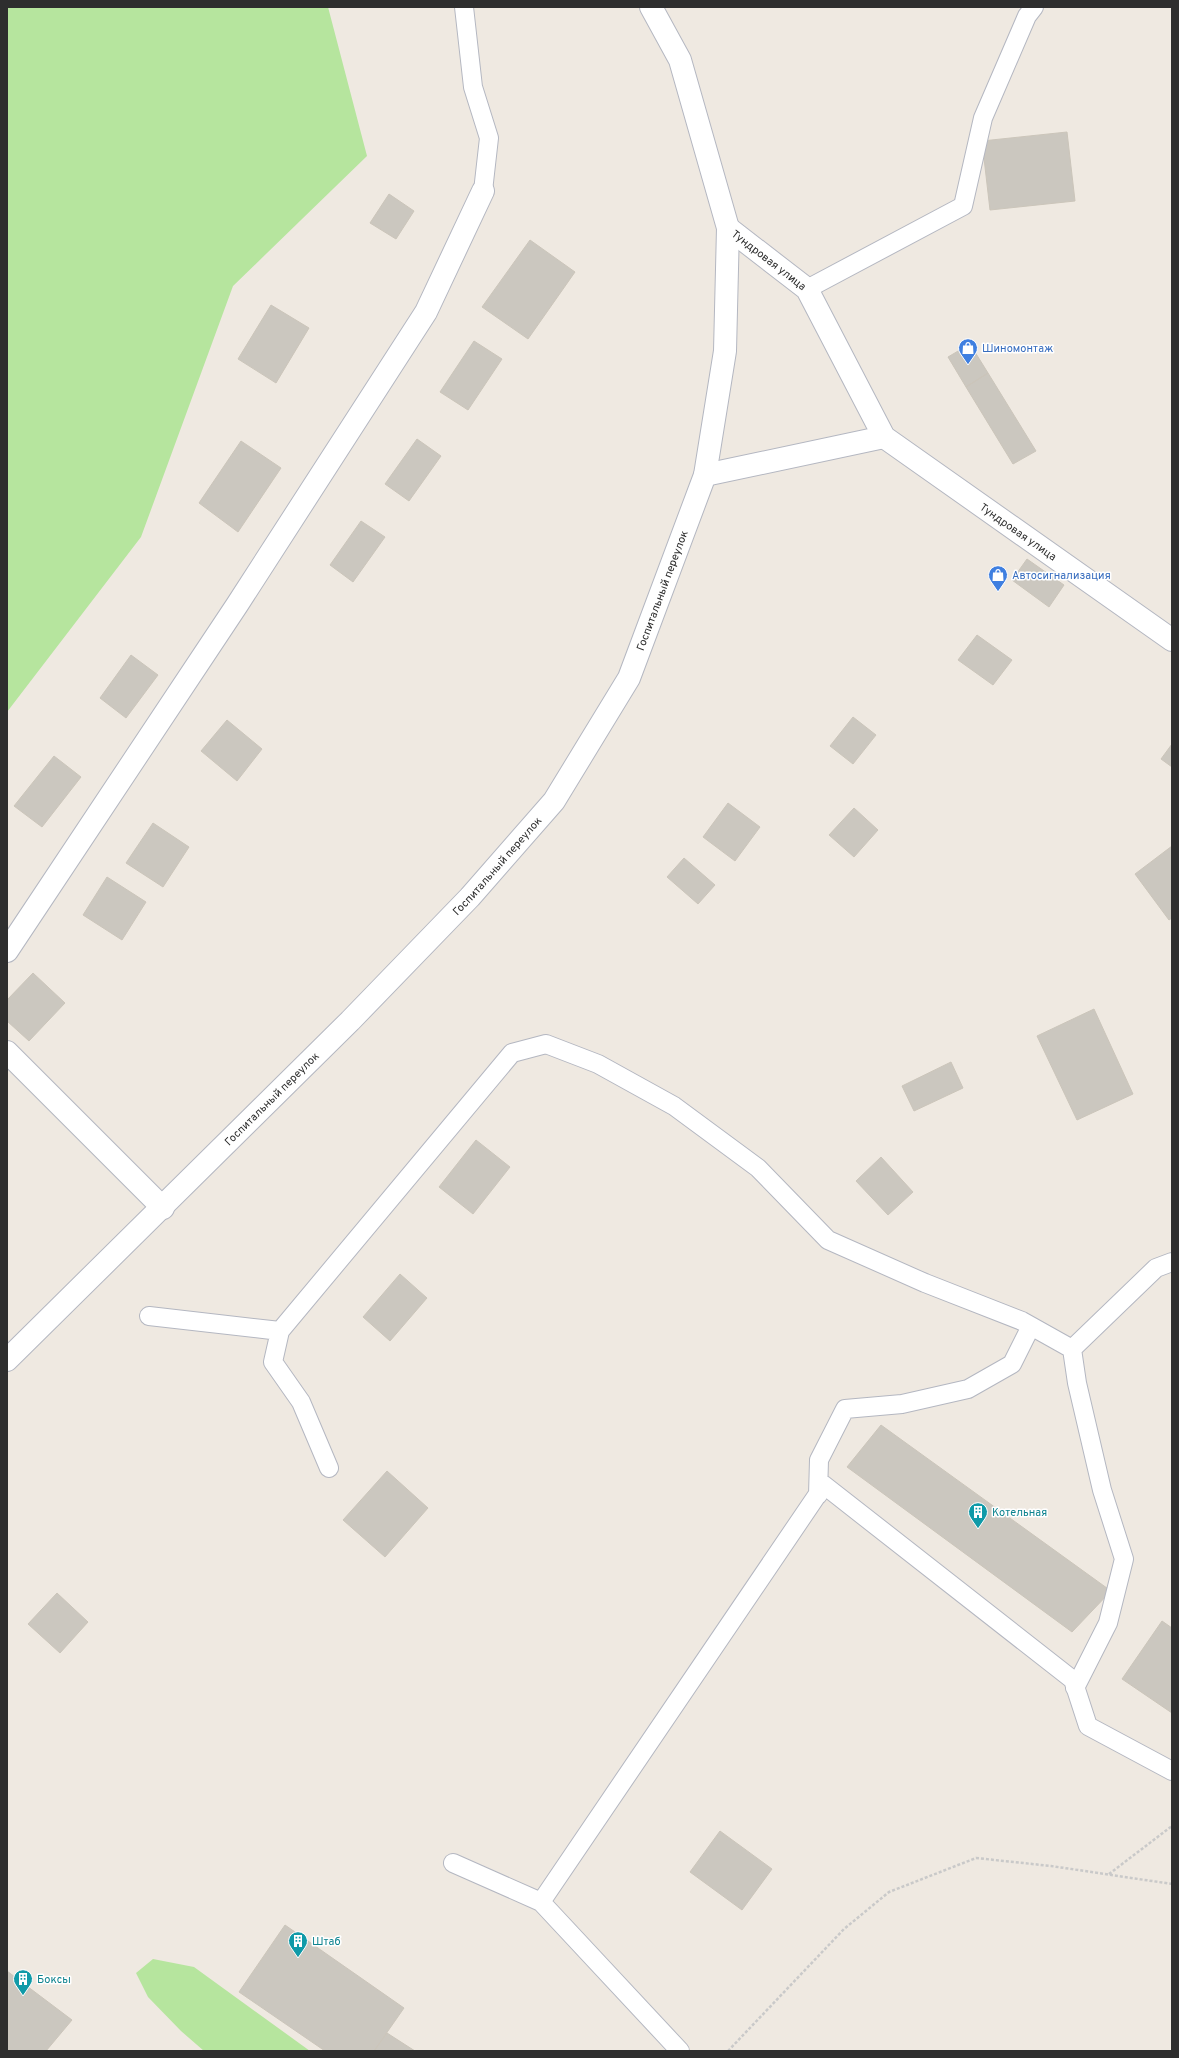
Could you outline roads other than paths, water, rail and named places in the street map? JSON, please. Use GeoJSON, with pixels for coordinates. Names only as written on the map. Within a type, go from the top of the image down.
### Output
{"type":"FeatureCollection","features":[{"type":"Feature","properties":{"kind":"street","name":"Тундровая улица"},"geometry":{"type":"LineString","coordinates":[[650,7],[680,60],[728,228],[807,289],[884,437],[1172,640]]}},
{"type":"Feature","properties":{"kind":"street"},"geometry":{"type":"LineString","coordinates":[[7,951],[237,605],[426,312],[484,191]]}},
{"type":"Feature","properties":{"kind":"street","name":"Госпитальный переулок"},"geometry":{"type":"LineString","coordinates":[[7,1360],[350,1021],[465,902],[554,801],[628,678],[705,475],[725,351],[728,228]]}},
{"type":"Feature","properties":{"kind":"street"},"geometry":{"type":"LineString","coordinates":[[705,475],[884,437]]}},
{"type":"Feature","properties":{"kind":"street"},"geometry":{"type":"LineString","coordinates":[[7,1052],[162,1208]]}},
{"type":"Feature","properties":{"kind":"lane"},"geometry":{"type":"LineString","coordinates":[[464,7],[473,87],[489,138],[484,191]]}},
{"type":"Feature","properties":{"kind":"lane"},"geometry":{"type":"LineString","coordinates":[[807,289],[963,206],[983,118],[1027,16],[1034,7]]}},
{"type":"Feature","properties":{"kind":"lane"},"geometry":{"type":"LineString","coordinates":[[329,1468],[301,1402],[273,1362],[280,1331],[512,1053],[546,1044],[598,1064],[674,1106],[758,1168],[828,1240],[925,1283],[1031,1326],[1072,1349]]}},
{"type":"Feature","properties":{"kind":"lane"},"geometry":{"type":"LineString","coordinates":[[1072,1349],[1156,1268],[1172,1262]]}},
{"type":"Feature","properties":{"kind":"lane"},"geometry":{"type":"LineString","coordinates":[[149,1316],[280,1331]]}},
{"type":"Feature","properties":{"kind":"lane"},"geometry":{"type":"LineString","coordinates":[[818,1495],[820,1460],[845,1408],[902,1404],[968,1389],[1012,1364],[1031,1326]]}},
{"type":"Feature","properties":{"kind":"lane"},"geometry":{"type":"LineString","coordinates":[[1072,1349],[1077,1383],[1102,1490],[1124,1559],[1108,1623],[1075,1688]]}},
{"type":"Feature","properties":{"kind":"lane"},"geometry":{"type":"LineString","coordinates":[[541,1902],[824,1485],[1073,1680],[1088,1726],[1172,1771]]}},
{"type":"Feature","properties":{"kind":"lane"},"geometry":{"type":"LineString","coordinates":[[453,1863],[541,1902],[680,2051]]}},
{"type":"Feature","properties":{"kind":"place","name":"Шиномонтаж"},"geometry":{"type":"Point","coordinates":[968,365]}},
{"type":"Feature","properties":{"kind":"place","name":"Автосигнализация"},"geometry":{"type":"Point","coordinates":[998,592]}},
{"type":"Feature","properties":{"kind":"place","name":"Котельная"},"geometry":{"type":"Point","coordinates":[978,1529]}},
{"type":"Feature","properties":{"kind":"place","name":"Штаб"},"geometry":{"type":"Point","coordinates":[298,1958]}},
{"type":"Feature","properties":{"kind":"place","name":"Боксы"},"geometry":{"type":"Point","coordinates":[23,1996]}}]}
